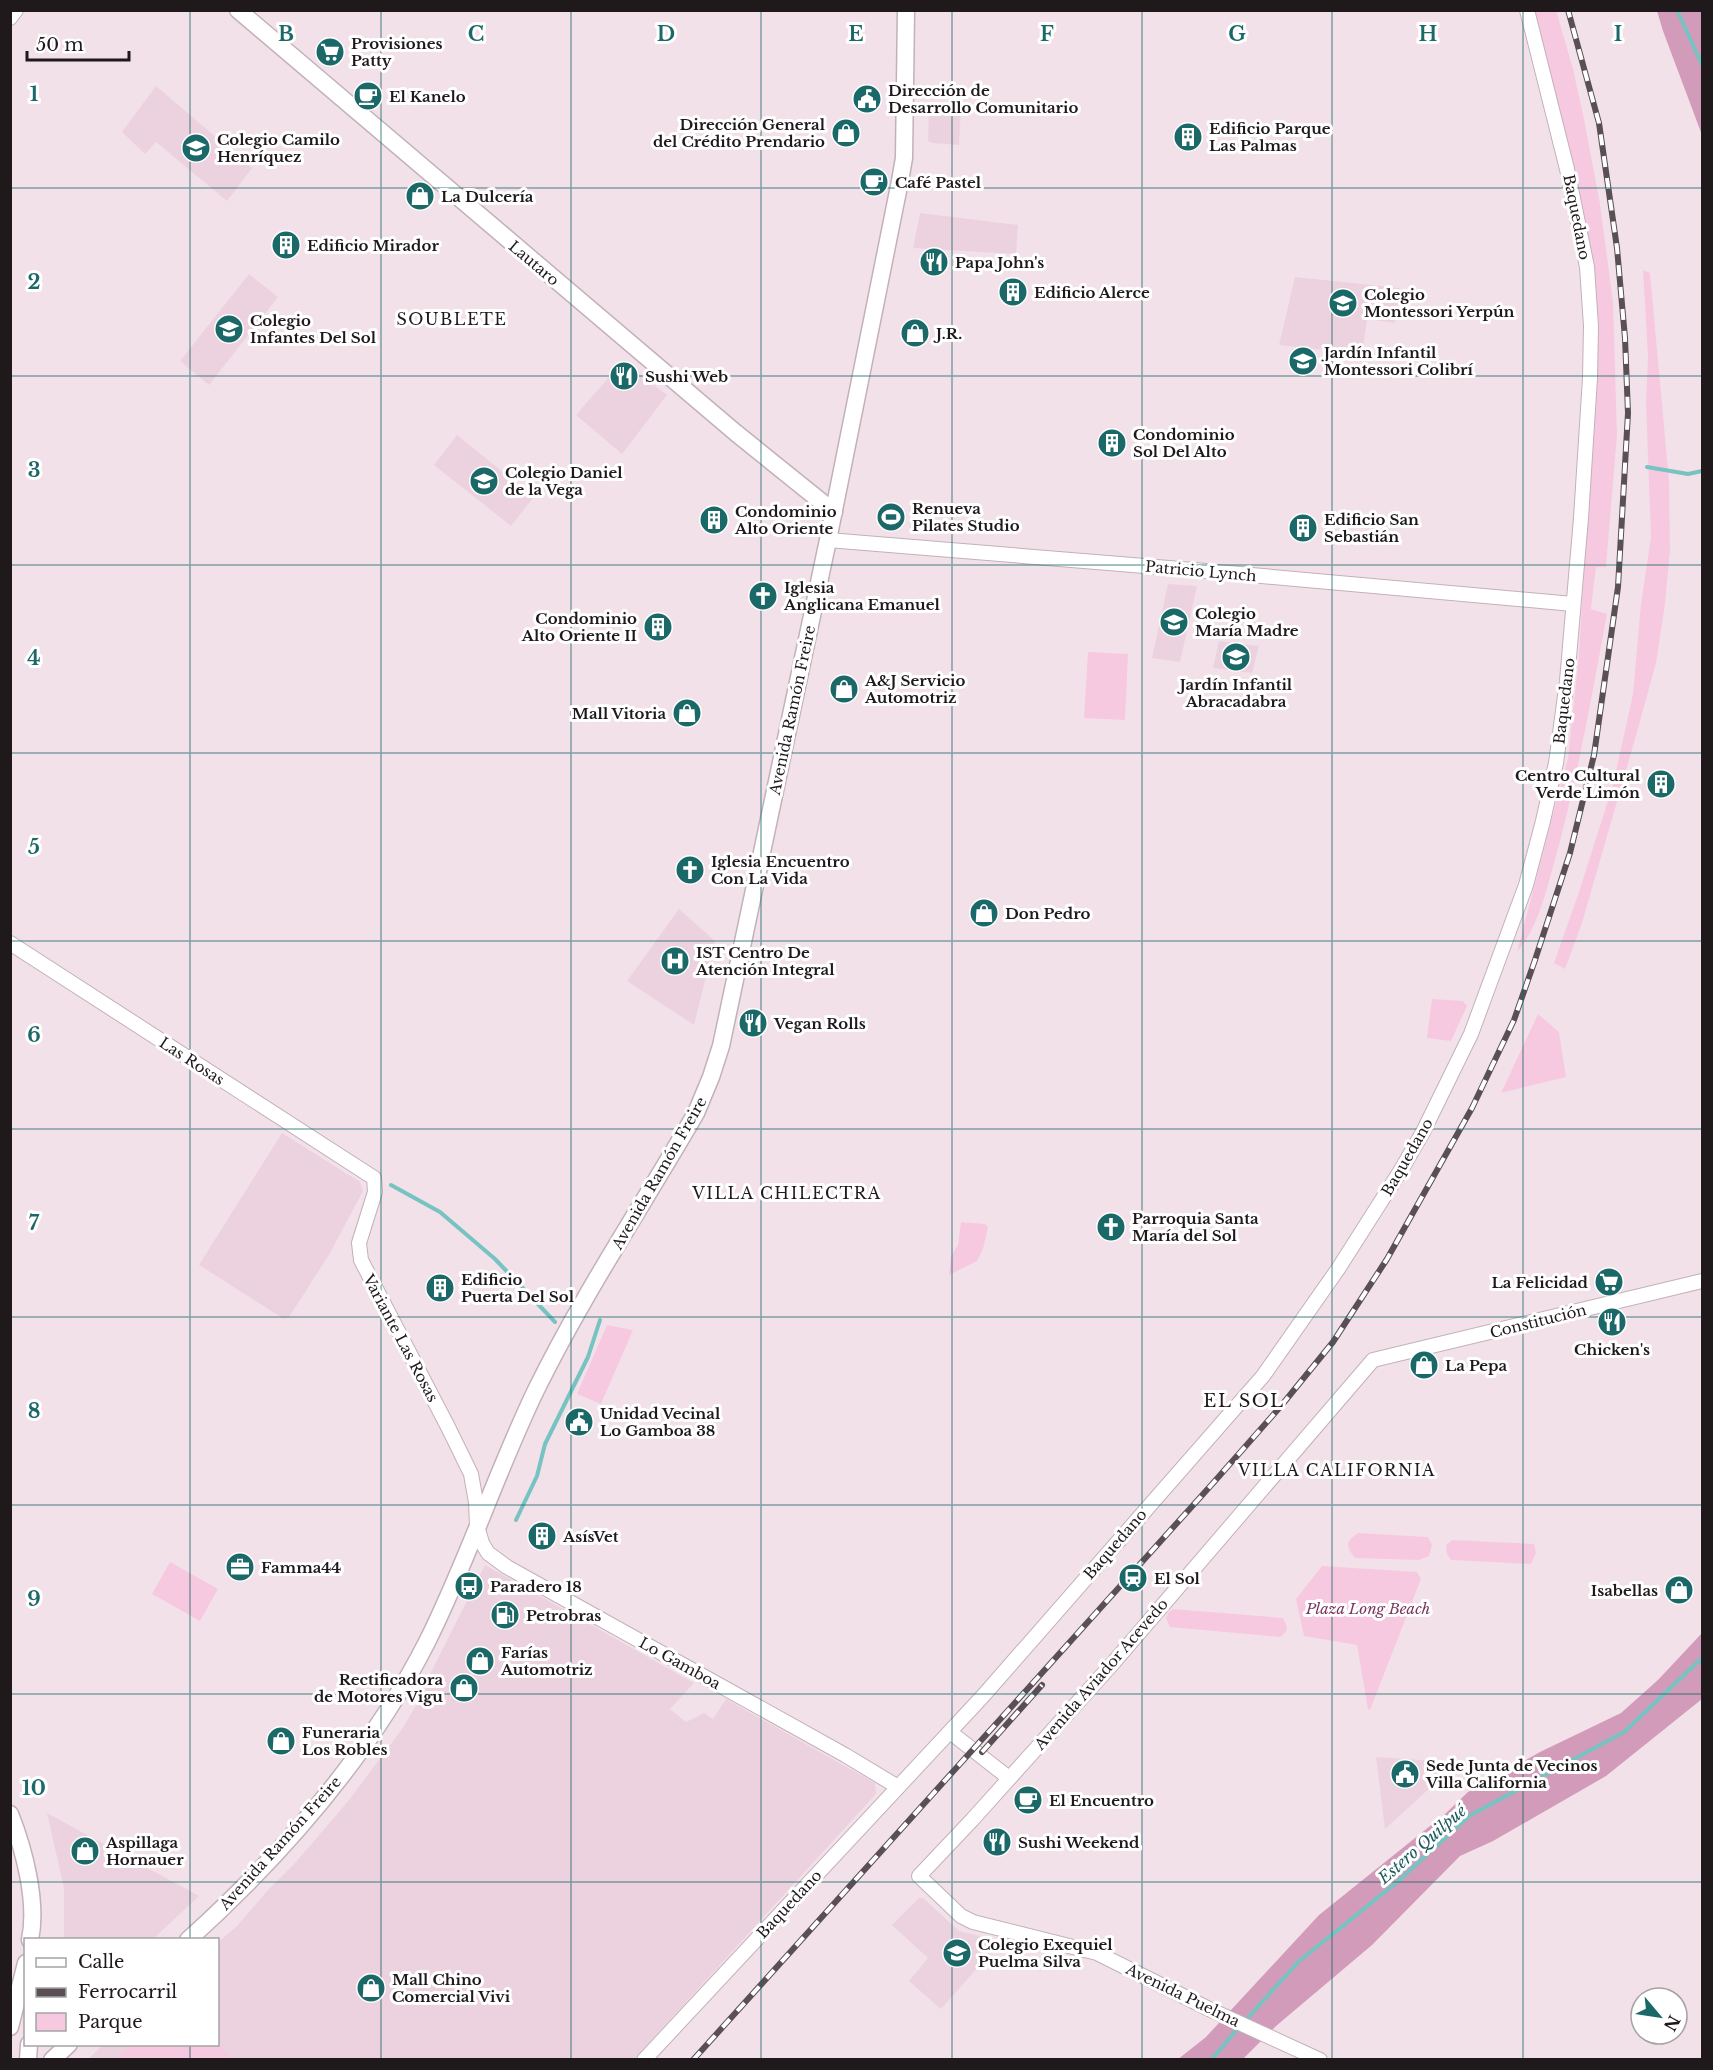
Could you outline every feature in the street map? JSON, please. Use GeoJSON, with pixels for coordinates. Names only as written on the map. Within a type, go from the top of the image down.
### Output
{"type":"FeatureCollection","features":[{"type":"Feature","properties":{"kind":"main road","name":"Lautaro"},"geometry":{"type":"LineString","coordinates":[[238,10],[736,434],[834,512]]}},
{"type":"Feature","properties":{"kind":"main road","name":"Avenida Ramón Freire"},"geometry":{"type":"LineString","coordinates":[[190,1938],[257,1873],[324,1799],[387,1711],[426,1643],[454,1584],[514,1438],[567,1332],[696,1113],[711,1077],[721,1046],[834,512],[903,158],[906,10]]}},
{"type":"Feature","properties":{"kind":"main road"},"geometry":{"type":"LineString","coordinates":[[10,1814],[25,1862],[32,1905],[32,1936]]}},
{"type":"Feature","properties":{"kind":"main road"},"geometry":{"type":"LineString","coordinates":[[10,2027],[24,1971]]}},
{"type":"Feature","properties":{"kind":"main road"},"geometry":{"type":"LineString","coordinates":[[52,2060],[67,2046]]}},
{"type":"Feature","properties":{"kind":"street"},"geometry":{"type":"LineString","coordinates":[[10,18],[16,10]]}},
{"type":"Feature","properties":{"kind":"street","name":"Baquedano"},"geometry":{"type":"LineString","coordinates":[[644,2060],[950,1732],[1263,1376],[1338,1269],[1423,1132],[1472,1034],[1526,885],[1556,763],[1574,604],[1590,378],[1591,326],[1587,267],[1567,169],[1527,10]]}},
{"type":"Feature","properties":{"kind":"street","name":"Patricio Lynch"},"geometry":{"type":"LineString","coordinates":[[828,540],[1234,573],[1574,604]]}},
{"type":"Feature","properties":{"kind":"street","name":"Las Rosas"},"geometry":{"type":"LineString","coordinates":[[10,943],[375,1178]]}},
{"type":"Feature","properties":{"kind":"street","name":"Variante Las Rosas"},"geometry":{"type":"LineString","coordinates":[[375,1178],[375,1192],[359,1243],[361,1260],[471,1474],[477,1526]]}},
{"type":"Feature","properties":{"kind":"street","name":"Constitución"},"geometry":{"type":"LineString","coordinates":[[1373,1360],[1702,1281]]}},
{"type":"Feature","properties":{"kind":"street","name":"Avenida Aviador Acevedo"},"geometry":{"type":"LineString","coordinates":[[920,1875],[1114,1662],[1373,1360]]}},
{"type":"Feature","properties":{"kind":"street","name":"Lo Gamboa"},"geometry":{"type":"LineString","coordinates":[[477,1526],[488,1553],[507,1567],[835,1749],[898,1787]]}},
{"type":"Feature","properties":{"kind":"street"},"geometry":{"type":"LineString","coordinates":[[950,1732],[1009,1778]]}},
{"type":"Feature","properties":{"kind":"street","name":"Avenida Puelma"},"geometry":{"type":"LineString","coordinates":[[920,1875],[961,1916],[973,1922],[1097,1953],[1209,2009],[1320,2060]]}},
{"type":"Feature","properties":{"kind":"shaded area"},"geometry":{"type":"Polygon","coordinates":[[[1657,11],[1702,11],[1702,135],[1663,31],[1657,11]]]}},
{"type":"Feature","properties":{"kind":"shaded area","name":"Colegio Camilo Henríquez"},"geometry":{"type":"Polygon","coordinates":[[[156,86],[252,168],[227,201],[156,142],[145,154],[122,132],[156,86]]]}},
{"type":"Feature","properties":{"kind":"shaded area"},"geometry":{"type":"Polygon","coordinates":[[[929,106],[961,108],[959,145],[928,141],[929,106]]]}},
{"type":"Feature","properties":{"kind":"shaded area"},"geometry":{"type":"Polygon","coordinates":[[[920,213],[1018,225],[1016,254],[913,248],[920,213]]]}},
{"type":"Feature","properties":{"kind":"shaded area","name":"Colegio Infantes Del Sol"},"geometry":{"type":"Polygon","coordinates":[[[249,274],[278,297],[209,385],[180,361],[249,274]]]}},
{"type":"Feature","properties":{"kind":"shaded area","name":"Colegio Montessori Yerpún"},"geometry":{"type":"Polygon","coordinates":[[[1295,277],[1400,288],[1395,323],[1367,319],[1362,354],[1279,345],[1295,277]]]}},
{"type":"Feature","properties":{"kind":"shaded area"},"geometry":{"type":"Polygon","coordinates":[[[623,361],[667,395],[622,454],[576,415],[623,361]]]}},
{"type":"Feature","properties":{"kind":"shaded area","name":"Colegio Daniel de la Vega"},"geometry":{"type":"Polygon","coordinates":[[[457,435],[534,497],[511,526],[434,465],[457,435]]]}},
{"type":"Feature","properties":{"kind":"shaded area","name":"Colegio María Madre"},"geometry":{"type":"Polygon","coordinates":[[[1168,584],[1197,586],[1180,662],[1152,658],[1168,584]]]}},
{"type":"Feature","properties":{"kind":"shaded area","name":"Jardín Infantil Abracadabra"},"geometry":{"type":"Polygon","coordinates":[[[1219,641],[1259,646],[1252,673],[1213,668],[1219,641]]]}},
{"type":"Feature","properties":{"kind":"shaded area","name":"IST Centro De Atención Integral"},"geometry":{"type":"Polygon","coordinates":[[[679,909],[715,941],[694,1025],[627,981],[679,909]]]}},
{"type":"Feature","properties":{"kind":"shaded area"},"geometry":{"type":"Polygon","coordinates":[[[282,1133],[360,1182],[363,1191],[329,1255],[289,1317],[284,1319],[199,1265],[282,1133]]]}},
{"type":"Feature","properties":{"kind":"shaded area"},"geometry":{"type":"Polygon","coordinates":[[[485,1565],[694,1683],[670,1709],[686,1722],[704,1713],[713,1719],[726,1699],[875,1783],[876,1794],[634,2059],[87,2060],[102,2046],[219,2046],[219,1941],[236,1927],[296,1862],[349,1800],[402,1729],[428,1685],[428,1678],[485,1565]]]}},
{"type":"Feature","properties":{"kind":"shaded area"},"geometry":{"type":"Polygon","coordinates":[[[1702,1633],[1702,1699],[1606,1776],[1493,1841],[1460,1856],[1372,1945],[1276,2026],[1243,2059],[1177,2060],[1206,2037],[1319,1915],[1445,1814],[1468,1792],[1540,1752],[1621,1713],[1658,1680],[1702,1633]]]}},
{"type":"Feature","properties":{"kind":"shaded area"},"geometry":{"type":"Polygon","coordinates":[[[1376,1757],[1453,1762],[1454,1766],[1385,1829],[1376,1757]]]}},
{"type":"Feature","properties":{"kind":"shaded area","name":"Aspillaga Hornauer"},"geometry":{"type":"Polygon","coordinates":[[[47,1813],[199,1896],[154,1938],[64,1938],[64,1888],[47,1813]]]}},
{"type":"Feature","properties":{"kind":"shaded area","name":"Colegio Exequiel Puelma Silva"},"geometry":{"type":"Polygon","coordinates":[[[919,1898],[923,1898],[959,1931],[992,1939],[995,1948],[941,2009],[909,1981],[928,1958],[892,1925],[919,1898]]]}},
{"type":"Feature","properties":{"kind":"green space"},"geometry":{"type":"Polygon","coordinates":[[[1556,10],[1573,69],[1600,204],[1613,302],[1617,435],[1606,567],[1596,567],[1591,609],[1607,614],[1590,705],[1571,796],[1546,893],[1537,919],[1517,952],[1568,758],[1579,654],[1596,377],[1597,292],[1587,232],[1534,11],[1556,10]]]}},
{"type":"Feature","properties":{"kind":"green space"},"geometry":{"type":"Polygon","coordinates":[[[1643,270],[1650,273],[1669,481],[1670,550],[1665,604],[1656,663],[1582,923],[1565,969],[1554,963],[1613,785],[1633,694],[1641,604],[1651,537],[1646,402],[1648,356],[1643,270]]]}},
{"type":"Feature","properties":{"kind":"green space"},"geometry":{"type":"Polygon","coordinates":[[[1088,652],[1128,654],[1125,720],[1084,718],[1088,652]]]}},
{"type":"Feature","properties":{"kind":"green space"},"geometry":{"type":"Polygon","coordinates":[[[1432,999],[1463,1001],[1467,1006],[1451,1041],[1427,1038],[1432,999]]]}},
{"type":"Feature","properties":{"kind":"green space"},"geometry":{"type":"Polygon","coordinates":[[[1538,1014],[1559,1032],[1566,1077],[1501,1093],[1538,1014]]]}},
{"type":"Feature","properties":{"kind":"green space"},"geometry":{"type":"Polygon","coordinates":[[[961,1222],[985,1224],[988,1227],[983,1249],[977,1261],[949,1275],[951,1256],[958,1245],[961,1222]]]}},
{"type":"Feature","properties":{"kind":"green space"},"geometry":{"type":"Polygon","coordinates":[[[607,1325],[633,1330],[601,1404],[577,1394],[607,1325]]]}},
{"type":"Feature","properties":{"kind":"green space"},"geometry":{"type":"Polygon","coordinates":[[[1358,1533],[1428,1537],[1432,1545],[1429,1556],[1419,1560],[1355,1558],[1348,1544],[1358,1533]]]}},
{"type":"Feature","properties":{"kind":"green space"},"geometry":{"type":"Polygon","coordinates":[[[1452,1540],[1534,1544],[1536,1553],[1531,1564],[1451,1560],[1447,1554],[1446,1545],[1452,1540]]]}},
{"type":"Feature","properties":{"kind":"green space"},"geometry":{"type":"Polygon","coordinates":[[[170,1562],[218,1589],[200,1621],[152,1594],[170,1562]]]}},
{"type":"Feature","properties":{"kind":"green space","name":"Plaza Long Beach"},"geometry":{"type":"Polygon","coordinates":[[[1322,1566],[1417,1572],[1421,1579],[1370,1710],[1357,1645],[1304,1636],[1296,1599],[1322,1566]]]}},
{"type":"Feature","properties":{"kind":"green space"},"geometry":{"type":"Polygon","coordinates":[[[1173,1609],[1283,1618],[1287,1627],[1286,1632],[1280,1637],[1170,1627],[1166,1618],[1173,1609]]]}},
{"type":"Feature","properties":{"kind":"green space"},"geometry":{"type":"Polygon","coordinates":[[[219,2045],[232,2059],[115,2059],[131,2046],[219,2045]]]}},
{"type":"Feature","properties":{"kind":"waterway","name":"Estero Quilpué"},"geometry":{"type":"LineString","coordinates":[[1677,10],[1702,65]]}},
{"type":"Feature","properties":{"kind":"waterway"},"geometry":{"type":"LineString","coordinates":[[1647,467],[1688,474],[1702,471]]}},
{"type":"Feature","properties":{"kind":"waterway"},"geometry":{"type":"LineString","coordinates":[[391,1185],[440,1212],[495,1259],[555,1322]]}},
{"type":"Feature","properties":{"kind":"waterway"},"geometry":{"type":"LineString","coordinates":[[516,1520],[537,1476],[545,1444],[588,1357],[600,1320]]}},
{"type":"Feature","properties":{"kind":"waterway","name":"Estero Quilpué"},"geometry":{"type":"LineString","coordinates":[[1245,2021],[1298,1962],[1396,1883],[1469,1816],[1624,1732],[1702,1658]]}},
{"type":"Feature","properties":{"kind":"waterway","name":"Estero Quilpué"},"geometry":{"type":"LineString","coordinates":[[1211,2060],[1240,2026]]}},
{"type":"Feature","properties":{"kind":"railway"},"geometry":{"type":"LineString","coordinates":[[693,2060],[1214,1482],[1281,1406],[1333,1342],[1387,1259],[1472,1108],[1514,1020],[1570,853],[1594,755],[1618,587],[1628,413],[1625,338],[1617,248],[1599,123],[1568,10]]}},
{"type":"Feature","properties":{"kind":"railway"},"geometry":{"type":"LineString","coordinates":[[982,1752],[1042,1685]]}},
{"type":"Feature","properties":{"kind":"place","name":"Provisiones Patty"},"geometry":{"type":"Point","coordinates":[330,52]}},
{"type":"Feature","properties":{"kind":"place","name":"El Kanelo"},"geometry":{"type":"Point","coordinates":[368,96]}},
{"type":"Feature","properties":{"kind":"place","name":"Dirección de Desarrollo Comunitario"},"geometry":{"type":"Point","coordinates":[867,99]}},
{"type":"Feature","properties":{"kind":"place","name":"Dirección General del Crédito Prendario"},"geometry":{"type":"Point","coordinates":[846,133]}},
{"type":"Feature","properties":{"kind":"place","name":"Edificio Parque Las Palmas"},"geometry":{"type":"Point","coordinates":[1188,137]}},
{"type":"Feature","properties":{"kind":"place","name":"Colegio Camilo Henríquez"},"geometry":{"type":"Point","coordinates":[196,148]}},
{"type":"Feature","properties":{"kind":"place","name":"Café Pastel"},"geometry":{"type":"Point","coordinates":[874,182]}},
{"type":"Feature","properties":{"kind":"place","name":"La Dulcería"},"geometry":{"type":"Point","coordinates":[420,196]}},
{"type":"Feature","properties":{"kind":"place","name":"Edificio Mirador"},"geometry":{"type":"Point","coordinates":[286,245]}},
{"type":"Feature","properties":{"kind":"place","name":"Papa John's"},"geometry":{"type":"Point","coordinates":[934,262]}},
{"type":"Feature","properties":{"kind":"place","name":"Edificio Alerce"},"geometry":{"type":"Point","coordinates":[1013,292]}},
{"type":"Feature","properties":{"kind":"place","name":"Colegio Montessori Yerpún"},"geometry":{"type":"Point","coordinates":[1343,303]}},
{"type":"Feature","properties":{"kind":"place","name":"Colegio Infantes Del Sol"},"geometry":{"type":"Point","coordinates":[229,329]}},
{"type":"Feature","properties":{"kind":"place","name":"J.R."},"geometry":{"type":"Point","coordinates":[915,333]}},
{"type":"Feature","properties":{"kind":"place","name":"Jardín Infantil Montessori Colibrí"},"geometry":{"type":"Point","coordinates":[1303,361]}},
{"type":"Feature","properties":{"kind":"place","name":"Sushi Web"},"geometry":{"type":"Point","coordinates":[624,376]}},
{"type":"Feature","properties":{"kind":"place","name":"Condominio Sol Del Alto"},"geometry":{"type":"Point","coordinates":[1112,443]}},
{"type":"Feature","properties":{"kind":"place","name":"Colegio Daniel de la Vega"},"geometry":{"type":"Point","coordinates":[484,481]}},
{"type":"Feature","properties":{"kind":"place","name":"Renueva Pilates Studio"},"geometry":{"type":"Point","coordinates":[891,517]}},
{"type":"Feature","properties":{"kind":"place","name":"Condominio Alto Oriente"},"geometry":{"type":"Point","coordinates":[714,520]}},
{"type":"Feature","properties":{"kind":"place","name":"Edificio San Sebastián"},"geometry":{"type":"Point","coordinates":[1303,528]}},
{"type":"Feature","properties":{"kind":"place","name":"Iglesia Anglicana Emanuel"},"geometry":{"type":"Point","coordinates":[763,596]}},
{"type":"Feature","properties":{"kind":"place","name":"Colegio María Madre"},"geometry":{"type":"Point","coordinates":[1174,622]}},
{"type":"Feature","properties":{"kind":"place","name":"Condominio Alto Oriente II"},"geometry":{"type":"Point","coordinates":[658,627]}},
{"type":"Feature","properties":{"kind":"place","name":"Jardín Infantil Abracadabra"},"geometry":{"type":"Point","coordinates":[1236,657]}},
{"type":"Feature","properties":{"kind":"place","name":"A&J Servicio Automotriz"},"geometry":{"type":"Point","coordinates":[844,689]}},
{"type":"Feature","properties":{"kind":"place","name":"Mall Vitoria"},"geometry":{"type":"Point","coordinates":[687,713]}},
{"type":"Feature","properties":{"kind":"place","name":"Centro Cultural Verde Limón"},"geometry":{"type":"Point","coordinates":[1661,784]}},
{"type":"Feature","properties":{"kind":"place","name":"Iglesia Encuentro Con La Vida"},"geometry":{"type":"Point","coordinates":[690,870]}},
{"type":"Feature","properties":{"kind":"place","name":"Don Pedro"},"geometry":{"type":"Point","coordinates":[984,913]}},
{"type":"Feature","properties":{"kind":"place","name":"IST Centro De Atención Integral"},"geometry":{"type":"Point","coordinates":[675,961]}},
{"type":"Feature","properties":{"kind":"place","name":"Vegan Rolls"},"geometry":{"type":"Point","coordinates":[753,1023]}},
{"type":"Feature","properties":{"kind":"place","name":"Parroquia Santa María del Sol"},"geometry":{"type":"Point","coordinates":[1111,1227]}},
{"type":"Feature","properties":{"kind":"place","name":"La Felicidad"},"geometry":{"type":"Point","coordinates":[1609,1282]}},
{"type":"Feature","properties":{"kind":"place","name":"Edificio Puerta Del Sol"},"geometry":{"type":"Point","coordinates":[440,1288]}},
{"type":"Feature","properties":{"kind":"place","name":"Chicken's"},"geometry":{"type":"Point","coordinates":[1612,1322]}},
{"type":"Feature","properties":{"kind":"place","name":"La Pepa"},"geometry":{"type":"Point","coordinates":[1424,1365]}},
{"type":"Feature","properties":{"kind":"place","name":"Unidad Vecinal Lo Gamboa 38"},"geometry":{"type":"Point","coordinates":[579,1422]}},
{"type":"Feature","properties":{"kind":"place","name":"AsísVet"},"geometry":{"type":"Point","coordinates":[542,1536]}},
{"type":"Feature","properties":{"kind":"place","name":"Famma44"},"geometry":{"type":"Point","coordinates":[240,1567]}},
{"type":"Feature","properties":{"kind":"place","name":"El Sol"},"geometry":{"type":"Point","coordinates":[1133,1578]}},
{"type":"Feature","properties":{"kind":"place","name":"Paradero 18"},"geometry":{"type":"Point","coordinates":[469,1586]}},
{"type":"Feature","properties":{"kind":"place","name":"Isabellas"},"geometry":{"type":"Point","coordinates":[1679,1590]}},
{"type":"Feature","properties":{"kind":"place","name":"Petrobras"},"geometry":{"type":"Point","coordinates":[505,1615]}},
{"type":"Feature","properties":{"kind":"place","name":"Farías Automotriz"},"geometry":{"type":"Point","coordinates":[480,1661]}},
{"type":"Feature","properties":{"kind":"place","name":"Rectificadora de Motores Vigu"},"geometry":{"type":"Point","coordinates":[464,1688]}},
{"type":"Feature","properties":{"kind":"place","name":"Funeraria Los Robles"},"geometry":{"type":"Point","coordinates":[281,1741]}},
{"type":"Feature","properties":{"kind":"place","name":"Sede Junta de Vecinos Villa California"},"geometry":{"type":"Point","coordinates":[1405,1774]}},
{"type":"Feature","properties":{"kind":"place","name":"El Encuentro"},"geometry":{"type":"Point","coordinates":[1028,1800]}},
{"type":"Feature","properties":{"kind":"place","name":"Sushi Weekend"},"geometry":{"type":"Point","coordinates":[997,1842]}},
{"type":"Feature","properties":{"kind":"place","name":"Aspillaga Hornauer"},"geometry":{"type":"Point","coordinates":[85,1851]}},
{"type":"Feature","properties":{"kind":"place","name":"Colegio Exequiel Puelma Silva"},"geometry":{"type":"Point","coordinates":[957,1953]}},
{"type":"Feature","properties":{"kind":"place","name":"Mall Chino Comercial Vivi"},"geometry":{"type":"Point","coordinates":[371,1988]}},
{"type":"Feature","properties":{"kind":"district","name":"SOUBLETE"},"geometry":{"type":"Point","coordinates":[452,319]}},
{"type":"Feature","properties":{"kind":"district","name":"VILLA CHILECTRA"},"geometry":{"type":"Point","coordinates":[787,1193]}},
{"type":"Feature","properties":{"kind":"district","name":"EL SOL"},"geometry":{"type":"Point","coordinates":[1244,1401]}},
{"type":"Feature","properties":{"kind":"district","name":"VILLA CALIFORNIA"},"geometry":{"type":"Point","coordinates":[1337,1470]}}]}
